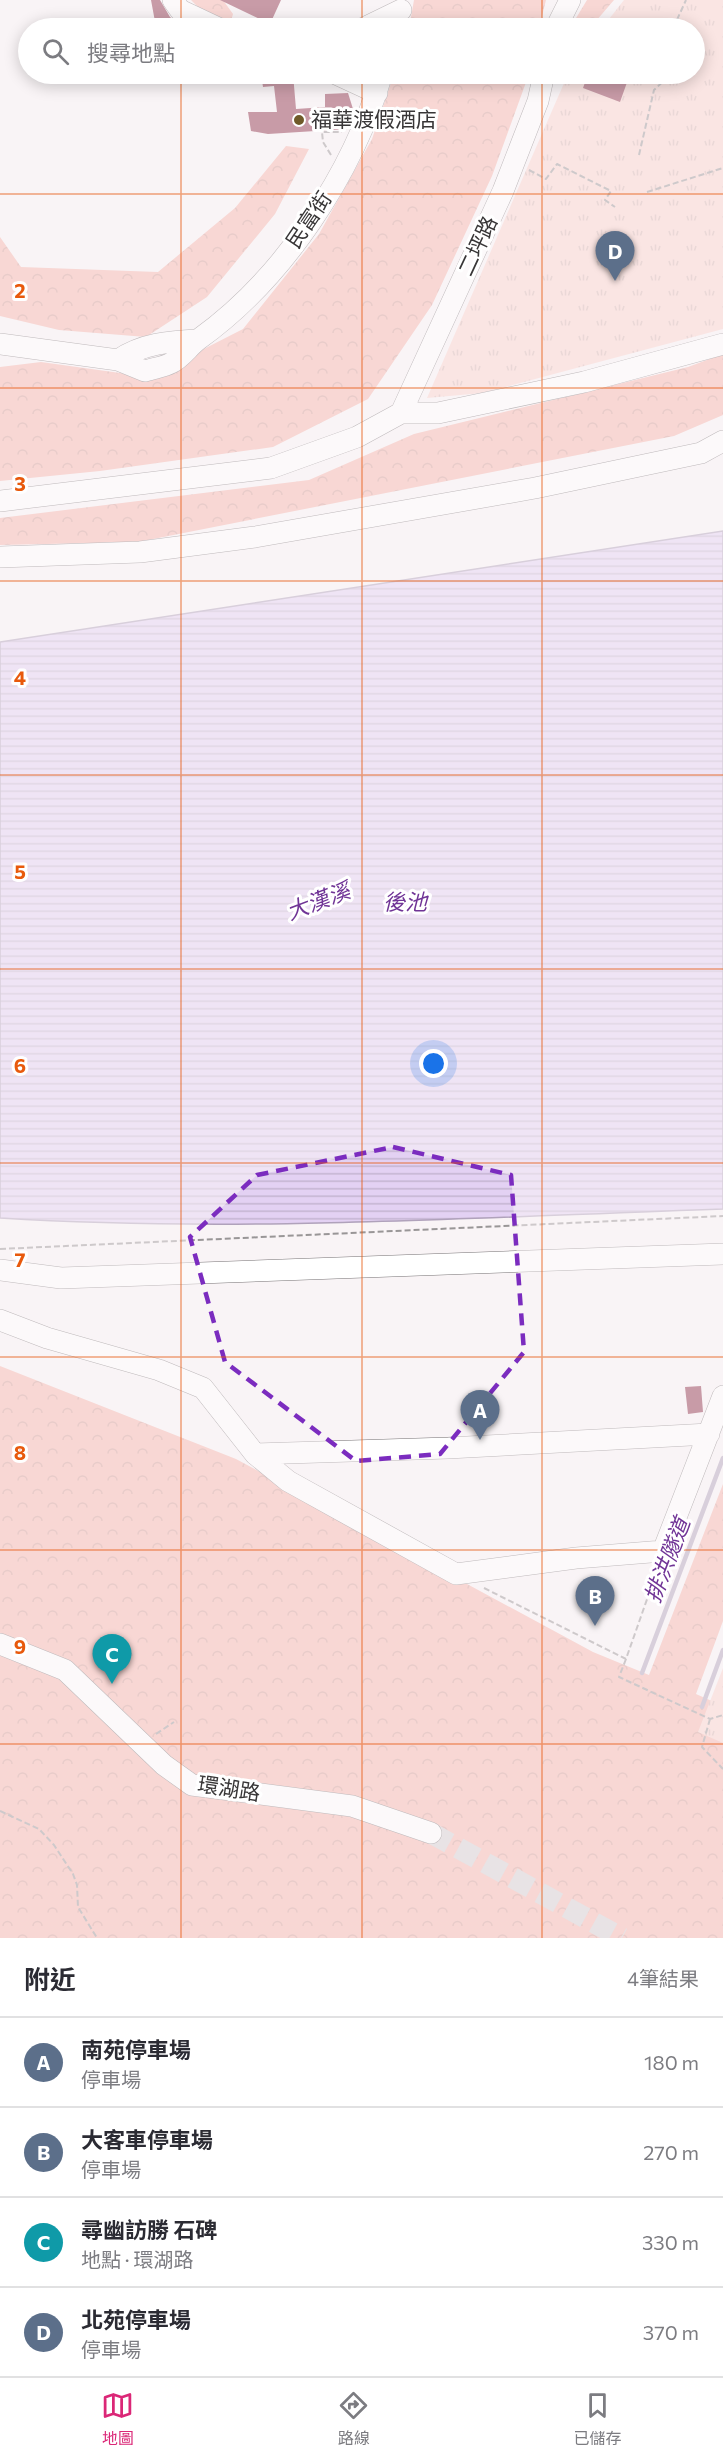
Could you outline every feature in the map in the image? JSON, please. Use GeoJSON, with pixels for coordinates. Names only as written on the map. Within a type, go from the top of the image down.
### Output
{"type":"FeatureCollection","features":[{"type":"Feature","properties":{"kind":"street"},"geometry":{"type":"LineString","coordinates":[[172,0],[180,10],[197,18]]}},
{"type":"Feature","properties":{"kind":"street"},"geometry":{"type":"LineString","coordinates":[[561,18],[570,0]]}},
{"type":"Feature","properties":{"kind":"street","name":"民富街"},"geometry":{"type":"LineString","coordinates":[[0,344],[118,360],[130,352],[173,340],[197,340],[229,316],[282,262],[345,166],[363,131],[379,84]]}},
{"type":"Feature","properties":{"kind":"street","name":"二坪路"},"geometry":{"type":"LineString","coordinates":[[402,413],[503,191],[538,101],[542,84]]}},
{"type":"Feature","properties":{"kind":"street"},"geometry":{"type":"LineString","coordinates":[[0,501],[271,468],[357,437],[402,413],[438,413],[573,384],[723,345]]}},
{"type":"Feature","properties":{"kind":"street"},"geometry":{"type":"LineString","coordinates":[[0,557],[140,552],[255,537],[535,488],[700,453],[723,441]]}},
{"type":"Feature","properties":{"kind":"street"},"geometry":{"type":"LineString","coordinates":[[0,1270],[61,1278],[723,1254]]}},
{"type":"Feature","properties":{"kind":"street"},"geometry":{"type":"LineString","coordinates":[[0,1320],[47,1338],[159,1370],[202,1388],[255,1454],[288,1481],[456,1574],[576,1558],[663,1551],[723,1396]]}},
{"type":"Feature","properties":{"kind":"street"},"geometry":{"type":"LineString","coordinates":[[255,1454],[448,1448],[709,1434]]}},
{"type":"Feature","properties":{"kind":"street","name":"環湖路"},"geometry":{"type":"LineString","coordinates":[[0,1644],[64,1670],[164,1765],[192,1785],[352,1806],[431,1833]]}},
{"type":"Feature","properties":{"kind":"path"},"geometry":{"type":"LineString","coordinates":[[678,18],[686,0]]}},
{"type":"Feature","properties":{"kind":"path"},"geometry":{"type":"LineString","coordinates":[[639,155],[654,90],[660,84]]}},
{"type":"Feature","properties":{"kind":"path"},"geometry":{"type":"LineString","coordinates":[[530,171],[546,180],[556,164],[611,191],[605,200],[615,207]]}},
{"type":"Feature","properties":{"kind":"path"},"geometry":{"type":"LineString","coordinates":[[646,192],[723,168]]}},
{"type":"Feature","properties":{"kind":"path"},"geometry":{"type":"LineString","coordinates":[[0,1249],[723,1216]]}},
{"type":"Feature","properties":{"kind":"path"},"geometry":{"type":"LineString","coordinates":[[663,1551],[619,1677],[710,1719],[723,1715]]}},
{"type":"Feature","properties":{"kind":"path"},"geometry":{"type":"LineString","coordinates":[[456,1574],[626,1659]]}},
{"type":"Feature","properties":{"kind":"path"},"geometry":{"type":"LineString","coordinates":[[710,1719],[702,1747],[723,1768]]}},
{"type":"Feature","properties":{"kind":"path"},"geometry":{"type":"LineString","coordinates":[[144,1744],[174,1722]]}},
{"type":"Feature","properties":{"kind":"path"},"geometry":{"type":"LineString","coordinates":[[0,1811],[39,1829],[54,1845],[73,1874],[77,1885],[78,1907],[97,1938]]}},
{"type":"Feature","properties":{"kind":"highlighted area"},"geometry":{"type":"Polygon","coordinates":[[[393,1147],[511,1175],[524,1352],[440,1454],[356,1461],[225,1362],[190,1237],[257,1175],[393,1147]]]}},
{"type":"Feature","properties":{"kind":"green space"},"geometry":{"type":"Polygon","coordinates":[[[191,0],[223,0],[233,14],[232,18],[222,18],[202,11],[191,0]]]}},
{"type":"Feature","properties":{"kind":"green space"},"geometry":{"type":"Polygon","coordinates":[[[414,0],[546,0],[542,18],[411,18],[414,0]]]}},
{"type":"Feature","properties":{"kind":"green space"},"geometry":{"type":"Polygon","coordinates":[[[587,0],[614,0],[599,18],[576,18],[587,0]]]}},
{"type":"Feature","properties":{"kind":"green space"},"geometry":{"type":"Polygon","coordinates":[[[624,0],[723,0],[723,329],[483,393],[427,398],[564,84],[705,84],[705,18],[610,18],[624,0]]]}},
{"type":"Feature","properties":{"kind":"green space"},"geometry":{"type":"Polygon","coordinates":[[[391,84],[525,84],[492,176],[432,305],[368,399],[273,447],[100,471],[0,481],[0,367],[41,362],[149,377],[243,329],[319,234],[372,139],[391,84]]]}},
{"type":"Feature","properties":{"kind":"green space"},"geometry":{"type":"Polygon","coordinates":[[[286,146],[309,149],[275,214],[207,297],[146,337],[59,330],[0,316],[0,237],[21,267],[158,272],[235,208],[286,146]]]}},
{"type":"Feature","properties":{"kind":"green space"},"geometry":{"type":"Polygon","coordinates":[[[723,354],[723,415],[674,436],[138,542],[0,545],[0,518],[309,480],[414,434],[688,367],[723,354]]]}},
{"type":"Feature","properties":{"kind":"green space"},"geometry":{"type":"Polygon","coordinates":[[[0,1366],[236,1459],[593,1652],[649,1675],[723,1484],[723,1621],[696,1694],[723,1706],[723,1938],[0,1938],[0,1366]]]}},
{"type":"Feature","properties":{"kind":"green space"},"geometry":{"type":"Polygon","coordinates":[[[723,1668],[723,1743],[698,1732],[723,1668]]]}},
{"type":"Feature","properties":{"kind":"water","name":"後池"},"geometry":{"type":"Polygon","coordinates":[[[723,531],[723,1209],[271,1224],[180,1224],[0,1218],[0,642],[723,531]]]}},
{"type":"Feature","properties":{"kind":"building"},"geometry":{"type":"Polygon","coordinates":[[[151,0],[160,0],[171,18],[154,18],[151,0]]]}},
{"type":"Feature","properties":{"kind":"building"},"geometry":{"type":"Polygon","coordinates":[[[220,0],[281,0],[273,18],[258,18],[220,0]]]}},
{"type":"Feature","properties":{"kind":"building","name":"福華渡假酒店"},"geometry":{"type":"Polygon","coordinates":[[[263,84],[294,84],[296,109],[325,107],[325,94],[348,93],[353,109],[347,129],[268,134],[251,131],[248,112],[277,112],[274,86],[263,87],[263,84]]]}},
{"type":"Feature","properties":{"kind":"building"},"geometry":{"type":"Polygon","coordinates":[[[584,84],[626,84],[620,102],[583,88],[584,84]]]}},
{"type":"Feature","properties":{"kind":"building"},"geometry":{"type":"Polygon","coordinates":[[[701,1386],[703,1412],[688,1414],[685,1387],[701,1386]]]}},
{"type":"Feature","properties":{"kind":"waterway","name":"排洪隧道"},"geometry":{"type":"LineString","coordinates":[[642,1673],[723,1458]]}},
{"type":"Feature","properties":{"kind":"waterway","name":"排洪隧道"},"geometry":{"type":"LineString","coordinates":[[702,1707],[723,1650]]}},
{"type":"Feature","properties":{"kind":"tunnel"},"geometry":{"type":"LineString","coordinates":[[431,1833],[622,1938]]}},
{"type":"Feature","properties":{"kind":"place","name":"福華渡假酒店"},"geometry":{"type":"Point","coordinates":[299,120]}},
{"type":"Feature","properties":{"kind":"place","name":"北苑停車場"},"geometry":{"type":"Point","coordinates":[615,281]}},
{"type":"Feature","properties":{"kind":"place","name":"南苑停車場"},"geometry":{"type":"Point","coordinates":[480,1440]}},
{"type":"Feature","properties":{"kind":"place","name":"大客車停車場"},"geometry":{"type":"Point","coordinates":[595,1626]}},
{"type":"Feature","properties":{"kind":"place","name":"尋幽訪勝 石碑"},"geometry":{"type":"Point","coordinates":[112,1684]}},
{"type":"Feature","properties":{"kind":"water label","name":"大漢溪"},"geometry":{"type":"Point","coordinates":[318,901]}}]}
